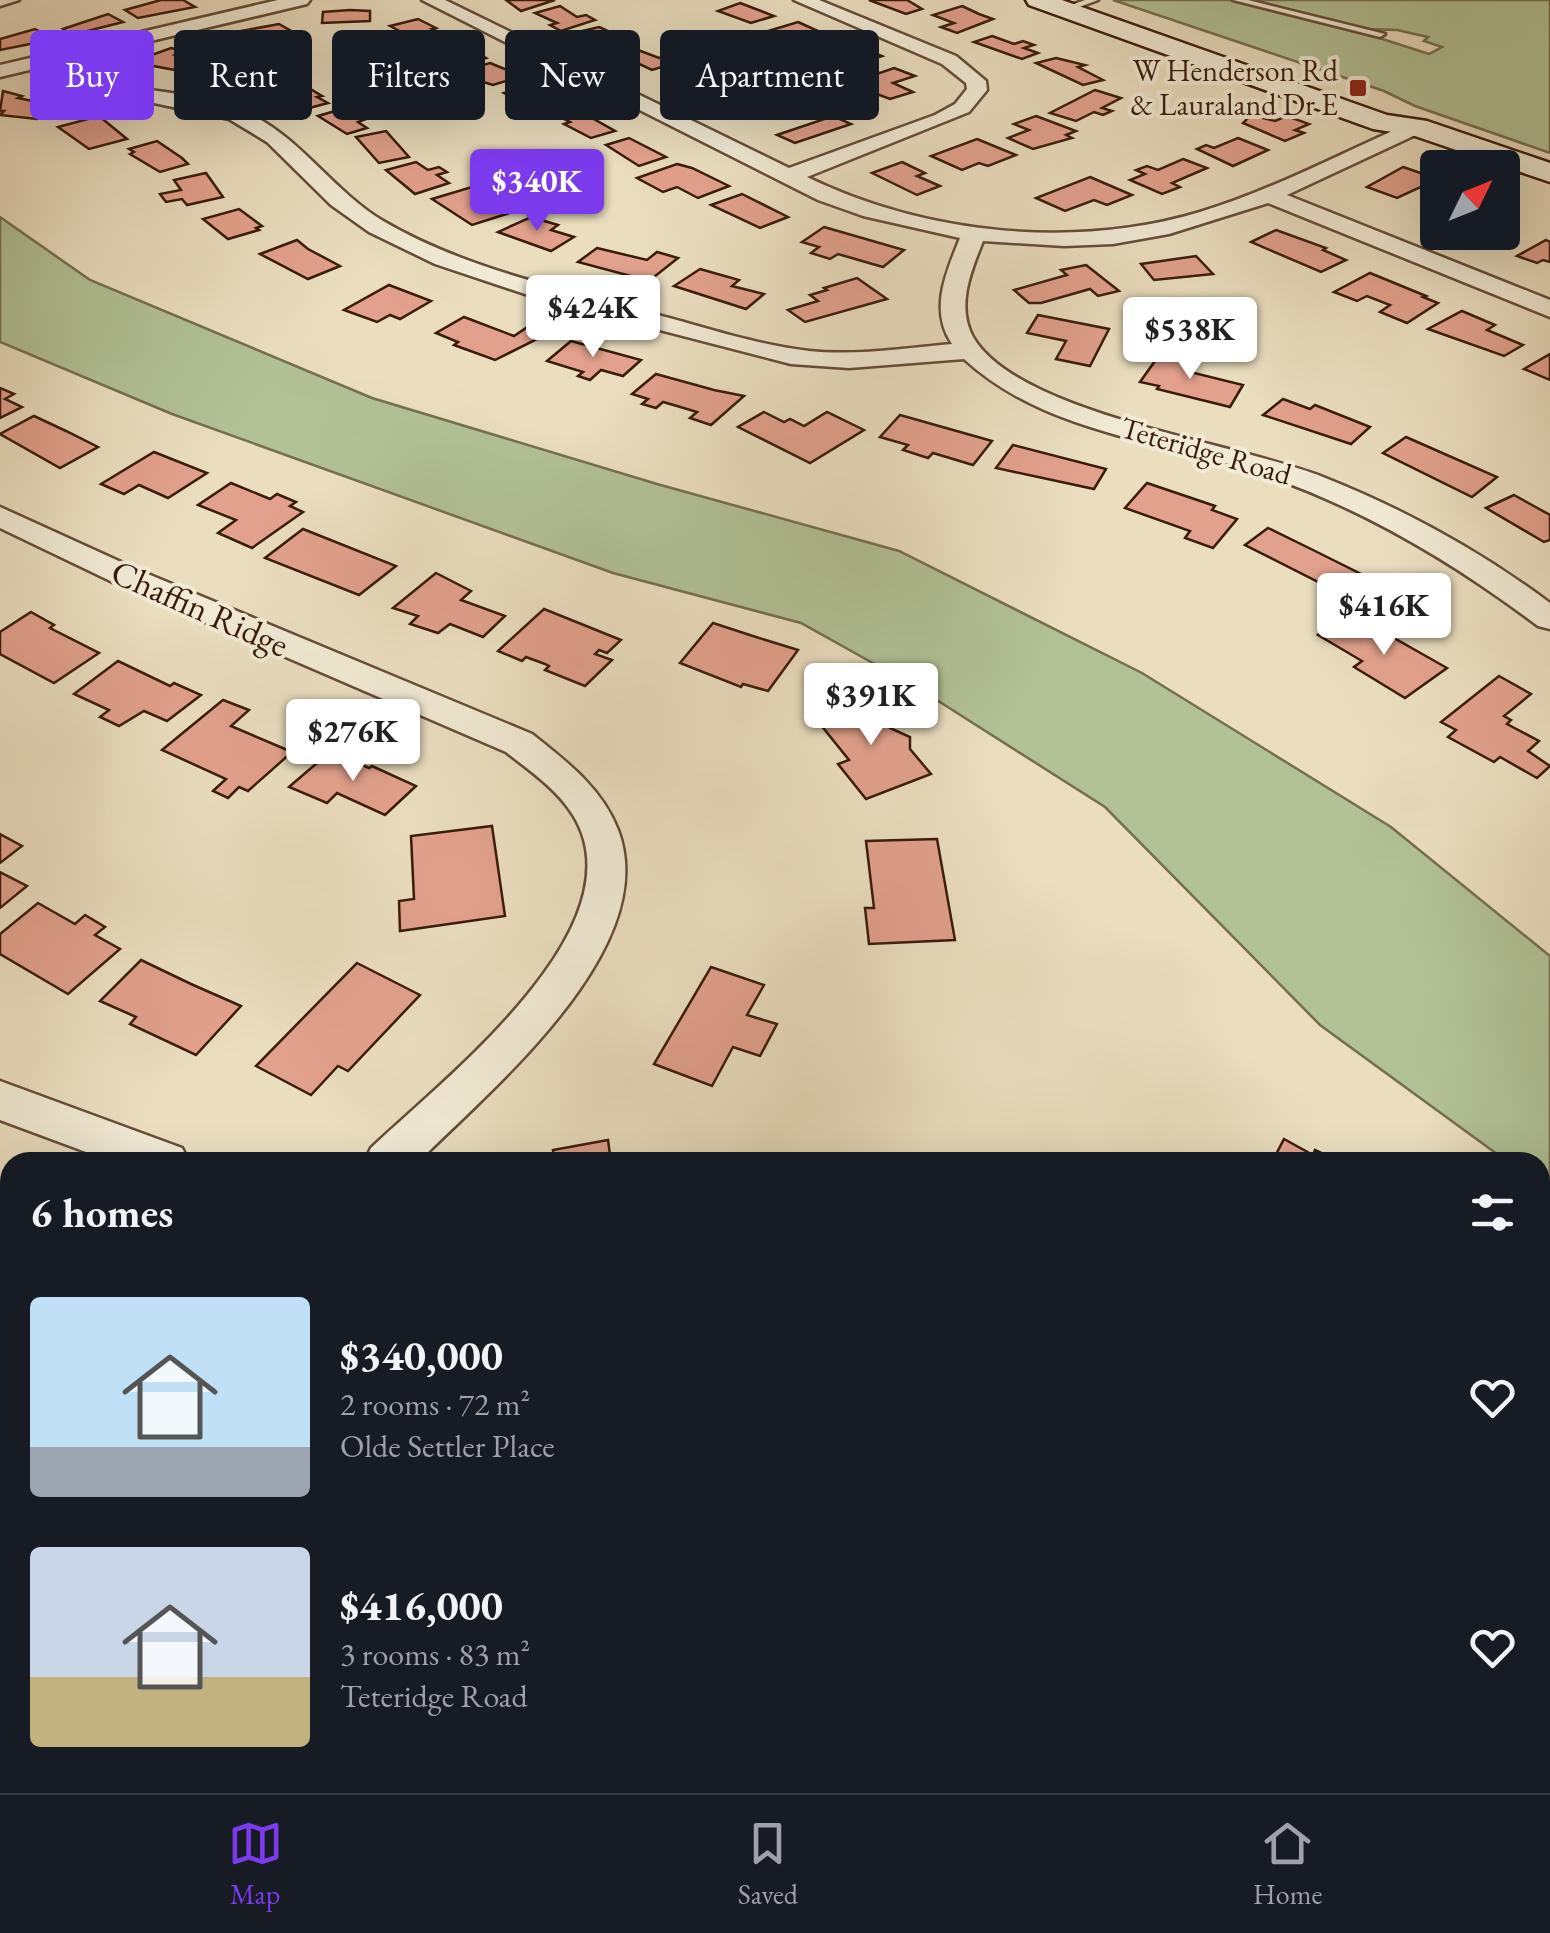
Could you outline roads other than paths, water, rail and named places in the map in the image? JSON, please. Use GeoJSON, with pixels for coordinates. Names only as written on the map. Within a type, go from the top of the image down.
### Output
{"type":"FeatureCollection","features":[{"type":"Feature","properties":{"kind":"main road"},"geometry":{"type":"LineString","coordinates":[[1073,2],[1383,123],[1417,127],[1550,174]]}},
{"type":"Feature","properties":{"kind":"street"},"geometry":{"type":"LineString","coordinates":[[154,34],[301,0]]}},
{"type":"Feature","properties":{"kind":"street"},"geometry":{"type":"LineString","coordinates":[[431,0],[826,195],[892,218],[974,233],[1046,238],[1125,234],[1203,219],[1417,127]]}},
{"type":"Feature","properties":{"kind":"street"},"geometry":{"type":"LineString","coordinates":[[788,176],[942,119],[962,108],[977,90],[976,81],[949,60],[803,0]]}},
{"type":"Feature","properties":{"kind":"street"},"geometry":{"type":"LineString","coordinates":[[0,71],[30,64]]}},
{"type":"Feature","properties":{"kind":"street"},"geometry":{"type":"LineString","coordinates":[[154,94],[236,115],[277,138],[330,195],[376,227],[452,262],[548,293],[733,343],[812,359],[969,351],[953,322],[950,300],[974,233]]}},
{"type":"Feature","properties":{"kind":"street"},"geometry":{"type":"LineString","coordinates":[[1266,194],[1550,309]]}},
{"type":"Feature","properties":{"kind":"street","name":"Teteridge Road"},"geometry":{"type":"LineString","coordinates":[[969,351],[1000,377],[1055,405],[1270,467],[1352,500],[1454,553],[1550,619]]}},
{"type":"Feature","properties":{"kind":"street","name":"Chaffin Ridge"},"geometry":{"type":"LineString","coordinates":[[0,516],[132,579],[519,743],[558,774],[582,801],[599,831],[604,856],[605,893],[586,944],[542,1007],[396,1152]]}},
{"type":"Feature","properties":{"kind":"street"},"geometry":{"type":"LineString","coordinates":[[0,1100],[139,1152]]}},
{"type":"Feature","properties":{"kind":"lane"},"geometry":{"type":"LineString","coordinates":[[0,3],[15,0]]}},
{"type":"Feature","properties":{"kind":"lane"},"geometry":{"type":"LineString","coordinates":[[1237,0],[1380,34]]}},
{"type":"Feature","properties":{"kind":"place","name":"W Henderson Rd & Lauraland Dr E"},"geometry":{"type":"Point","coordinates":[1358,88]}}]}
